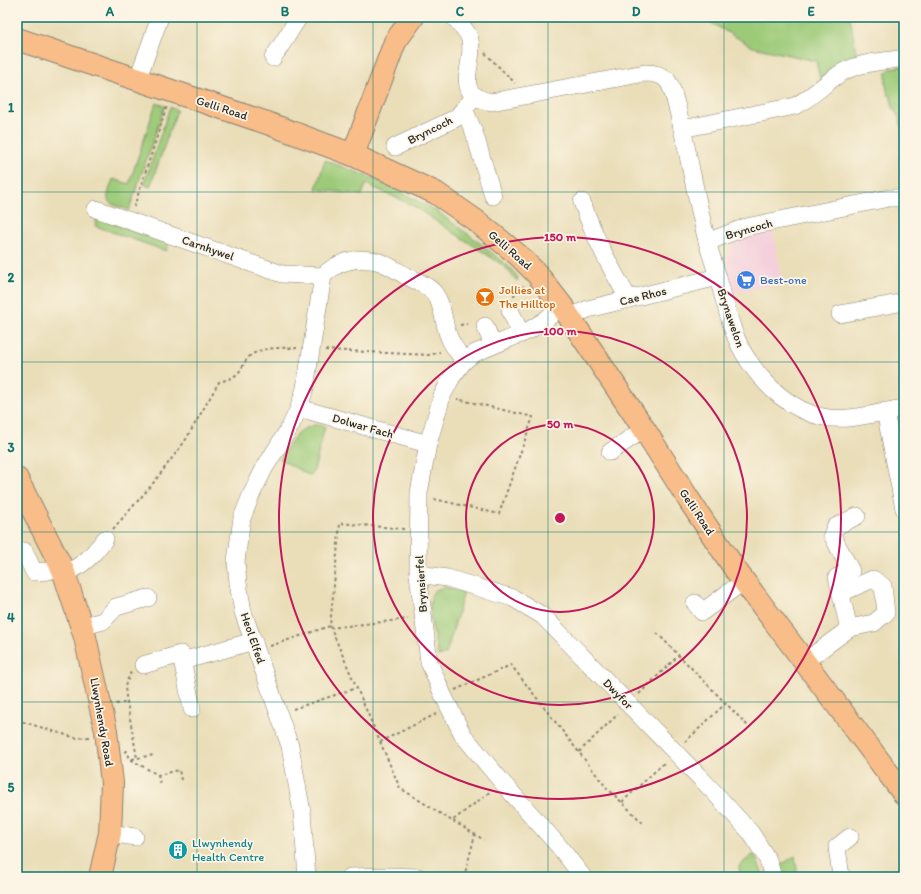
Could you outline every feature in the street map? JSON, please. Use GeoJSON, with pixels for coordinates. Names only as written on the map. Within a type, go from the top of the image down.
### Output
{"type":"FeatureCollection","features":[{"type":"Feature","properties":{"kind":"main road"},"geometry":{"type":"LineString","coordinates":[[353,155],[395,42],[413,17]]}},
{"type":"Feature","properties":{"kind":"main road","name":"Gelli Road"},"geometry":{"type":"LineString","coordinates":[[17,39],[137,81],[267,123],[353,155],[436,193],[475,220],[528,264],[566,311],[689,500],[744,581],[804,662],[901,786]]}},
{"type":"Feature","properties":{"kind":"main road","name":"Llwynhendy Road"},"geometry":{"type":"LineString","coordinates":[[18,485],[62,570],[82,626],[108,744],[112,783],[110,833],[100,877]]}},
{"type":"Feature","properties":{"kind":"street"},"geometry":{"type":"LineString","coordinates":[[137,81],[160,17]]}},
{"type":"Feature","properties":{"kind":"street"},"geometry":{"type":"LineString","coordinates":[[273,58],[299,17]]}},
{"type":"Feature","properties":{"kind":"street"},"geometry":{"type":"LineString","coordinates":[[454,17],[470,38],[471,54],[466,81],[469,103],[482,100],[491,102],[644,73],[660,75],[666,80],[671,86],[682,129],[707,242]]}},
{"type":"Feature","properties":{"kind":"street"},"geometry":{"type":"LineString","coordinates":[[682,129],[795,106],[807,100],[839,74],[858,66],[904,58]]}},
{"type":"Feature","properties":{"kind":"street","name":"Bryncoch"},"geometry":{"type":"LineString","coordinates":[[394,147],[456,118],[469,103]]}},
{"type":"Feature","properties":{"kind":"street","name":"Bryncoch"},"geometry":{"type":"LineString","coordinates":[[469,103],[474,132],[493,196]]}},
{"type":"Feature","properties":{"kind":"street","name":"Bryncoch"},"geometry":{"type":"LineString","coordinates":[[707,242],[746,227],[889,198],[904,200]]}},
{"type":"Feature","properties":{"kind":"street"},"geometry":{"type":"LineString","coordinates":[[582,202],[612,270],[629,299]]}},
{"type":"Feature","properties":{"kind":"street","name":"Carnhywel"},"geometry":{"type":"LineString","coordinates":[[96,209],[282,274],[323,276]]}},
{"type":"Feature","properties":{"kind":"street","name":"Brynawelon"},"geometry":{"type":"LineString","coordinates":[[707,242],[727,311],[740,345],[747,360],[772,389],[789,402],[806,412],[824,417],[852,417],[904,408]]}},
{"type":"Feature","properties":{"kind":"street"},"geometry":{"type":"LineString","coordinates":[[299,408],[305,388],[323,276],[328,270],[337,264],[363,260],[377,261],[427,286],[439,301],[449,337],[460,355]]}},
{"type":"Feature","properties":{"kind":"street","name":"Cae Rhos"},"geometry":{"type":"LineString","coordinates":[[566,311],[588,309],[718,277]]}},
{"type":"Feature","properties":{"kind":"street"},"geometry":{"type":"LineString","coordinates":[[840,314],[904,302]]}},
{"type":"Feature","properties":{"kind":"street"},"geometry":{"type":"LineString","coordinates":[[510,310],[521,334]]}},
{"type":"Feature","properties":{"kind":"street","name":"Brynsierfel"},"geometry":{"type":"LineString","coordinates":[[566,311],[521,334],[474,353],[460,355],[442,396],[428,444],[419,495],[418,574],[429,662],[463,735],[502,782],[558,845],[583,877]]}},
{"type":"Feature","properties":{"kind":"street"},"geometry":{"type":"LineString","coordinates":[[485,326],[493,345]]}},
{"type":"Feature","properties":{"kind":"street","name":"Dolwar Fach"},"geometry":{"type":"LineString","coordinates":[[299,408],[428,444]]}},
{"type":"Feature","properties":{"kind":"street","name":"Heol Elfed"},"geometry":{"type":"LineString","coordinates":[[299,408],[290,427],[265,467],[252,493],[242,518],[236,562],[238,583],[244,612],[290,746],[302,812],[307,877]]}},
{"type":"Feature","properties":{"kind":"street"},"geometry":{"type":"LineString","coordinates":[[885,411],[904,509]]}},
{"type":"Feature","properties":{"kind":"street"},"geometry":{"type":"LineString","coordinates":[[610,452],[644,429]]}},
{"type":"Feature","properties":{"kind":"street"},"geometry":{"type":"LineString","coordinates":[[849,629],[837,577],[851,571],[832,535],[835,527],[857,516]]}},
{"type":"Feature","properties":{"kind":"street"},"geometry":{"type":"LineString","coordinates":[[17,554],[24,551],[34,572],[62,570],[78,567],[91,558],[105,539]]}},
{"type":"Feature","properties":{"kind":"street","name":"Dwyfor"},"geometry":{"type":"LineString","coordinates":[[418,574],[447,578],[513,598],[543,616],[751,833],[768,860],[773,877]]}},
{"type":"Feature","properties":{"kind":"street"},"geometry":{"type":"LineString","coordinates":[[804,662],[849,629],[874,623],[886,613],[883,586],[873,579],[841,593]]}},
{"type":"Feature","properties":{"kind":"street"},"geometry":{"type":"LineString","coordinates":[[695,602],[702,612],[744,581]]}},
{"type":"Feature","properties":{"kind":"street"},"geometry":{"type":"LineString","coordinates":[[82,626],[103,621],[116,607],[148,598]]}},
{"type":"Feature","properties":{"kind":"street"},"geometry":{"type":"LineString","coordinates":[[182,662],[256,646]]}},
{"type":"Feature","properties":{"kind":"street"},"geometry":{"type":"LineString","coordinates":[[143,665],[181,654],[192,709]]}},
{"type":"Feature","properties":{"kind":"street"},"geometry":{"type":"LineString","coordinates":[[110,833],[135,836]]}},
{"type":"Feature","properties":{"kind":"street"},"geometry":{"type":"LineString","coordinates":[[840,877],[838,847],[850,837]]}},
{"type":"Feature","properties":{"kind":"street"},"geometry":{"type":"LineString","coordinates":[[350,877],[418,877]]}},
{"type":"Feature","properties":{"kind":"path"},"geometry":{"type":"LineString","coordinates":[[487,55],[527,95]]}},
{"type":"Feature","properties":{"kind":"path"},"geometry":{"type":"LineString","coordinates":[[130,220],[172,92]]}},
{"type":"Feature","properties":{"kind":"path"},"geometry":{"type":"LineString","coordinates":[[105,539],[151,486],[185,441],[219,382],[232,378],[239,373],[250,356],[263,350],[281,348],[460,355]]}},
{"type":"Feature","properties":{"kind":"path"},"geometry":{"type":"LineString","coordinates":[[419,495],[499,514],[533,417],[442,396]]}},
{"type":"Feature","properties":{"kind":"path"},"geometry":{"type":"LineString","coordinates":[[419,531],[340,523],[330,627],[400,788],[484,840]]}},
{"type":"Feature","properties":{"kind":"path"},"geometry":{"type":"LineString","coordinates":[[256,646],[330,627],[423,618]]}},
{"type":"Feature","properties":{"kind":"path"},"geometry":{"type":"LineString","coordinates":[[657,633],[748,726]]}},
{"type":"Feature","properties":{"kind":"path"},"geometry":{"type":"LineString","coordinates":[[579,752],[679,655]]}},
{"type":"Feature","properties":{"kind":"path"},"geometry":{"type":"LineString","coordinates":[[137,758],[127,702],[126,686],[128,677],[132,670],[137,666],[143,665]]}},
{"type":"Feature","properties":{"kind":"path"},"geometry":{"type":"LineString","coordinates":[[380,742],[446,701],[511,665],[606,787],[644,823]]}},
{"type":"Feature","properties":{"kind":"path"},"geometry":{"type":"LineString","coordinates":[[279,714],[356,688]]}},
{"type":"Feature","properties":{"kind":"path"},"geometry":{"type":"LineString","coordinates":[[116,704],[127,702]]}},
{"type":"Feature","properties":{"kind":"path"},"geometry":{"type":"LineString","coordinates":[[622,802],[726,704]]}},
{"type":"Feature","properties":{"kind":"path"},"geometry":{"type":"LineString","coordinates":[[17,720],[76,738],[108,744],[127,751],[130,759],[158,775],[179,770],[181,780]]}},
{"type":"Feature","properties":{"kind":"path"},"geometry":{"type":"LineString","coordinates":[[130,759],[154,755]]}},
{"type":"Feature","properties":{"kind":"path"},"geometry":{"type":"LineString","coordinates":[[158,775],[160,784]]}},
{"type":"Feature","properties":{"kind":"path"},"geometry":{"type":"LineString","coordinates":[[452,821],[502,782]]}},
{"type":"Feature","properties":{"kind":"path"},"geometry":{"type":"LineString","coordinates":[[464,877],[475,835]]}},
{"type":"Feature","properties":{"kind":"shaded area"},"geometry":{"type":"Polygon","coordinates":[[[772,228],[783,284],[731,293],[726,259],[732,245],[741,237],[772,228]]]}},
{"type":"Feature","properties":{"kind":"green space"},"geometry":{"type":"Polygon","coordinates":[[[701,17],[850,17],[857,58],[820,79],[816,61],[753,47],[701,17]]]}},
{"type":"Feature","properties":{"kind":"green space"},"geometry":{"type":"Polygon","coordinates":[[[904,66],[904,139],[900,120],[893,107],[890,94],[888,95],[885,81],[886,73],[891,68],[904,66]]]}},
{"type":"Feature","properties":{"kind":"green space"},"geometry":{"type":"Polygon","coordinates":[[[156,103],[165,106],[129,210],[111,203],[108,198],[108,193],[113,179],[129,184],[156,103]]]}},
{"type":"Feature","properties":{"kind":"green space"},"geometry":{"type":"Polygon","coordinates":[[[170,107],[177,110],[150,187],[144,184],[170,107]]]}},
{"type":"Feature","properties":{"kind":"green space"},"geometry":{"type":"Polygon","coordinates":[[[325,160],[382,182],[435,210],[508,266],[518,277],[517,281],[504,266],[412,205],[366,184],[362,195],[316,189],[325,160]]]}},
{"type":"Feature","properties":{"kind":"green space"},"geometry":{"type":"Polygon","coordinates":[[[97,218],[169,243],[166,251],[95,226],[97,218]]]}},
{"type":"Feature","properties":{"kind":"green space"},"geometry":{"type":"Polygon","coordinates":[[[310,426],[325,426],[314,470],[310,476],[280,459],[299,432],[310,426]]]}},
{"type":"Feature","properties":{"kind":"green space"},"geometry":{"type":"Polygon","coordinates":[[[446,587],[464,592],[446,654],[438,656],[432,625],[430,600],[435,591],[446,587]]]}},
{"type":"Feature","properties":{"kind":"green space"},"geometry":{"type":"Polygon","coordinates":[[[754,854],[764,877],[740,877],[739,866],[754,854]]]}},
{"type":"Feature","properties":{"kind":"green space"},"geometry":{"type":"Polygon","coordinates":[[[795,856],[798,877],[783,877],[781,865],[795,856]]]}},
{"type":"Feature","properties":{"kind":"place","name":"Best-one"},"geometry":{"type":"Point","coordinates":[746,280]}},
{"type":"Feature","properties":{"kind":"place","name":"Jollies at The Hilltop"},"geometry":{"type":"Point","coordinates":[485,297]}},
{"type":"Feature","properties":{"kind":"place","name":"Llwynhendy Health Centre"},"geometry":{"type":"Point","coordinates":[178,850]}}]}
